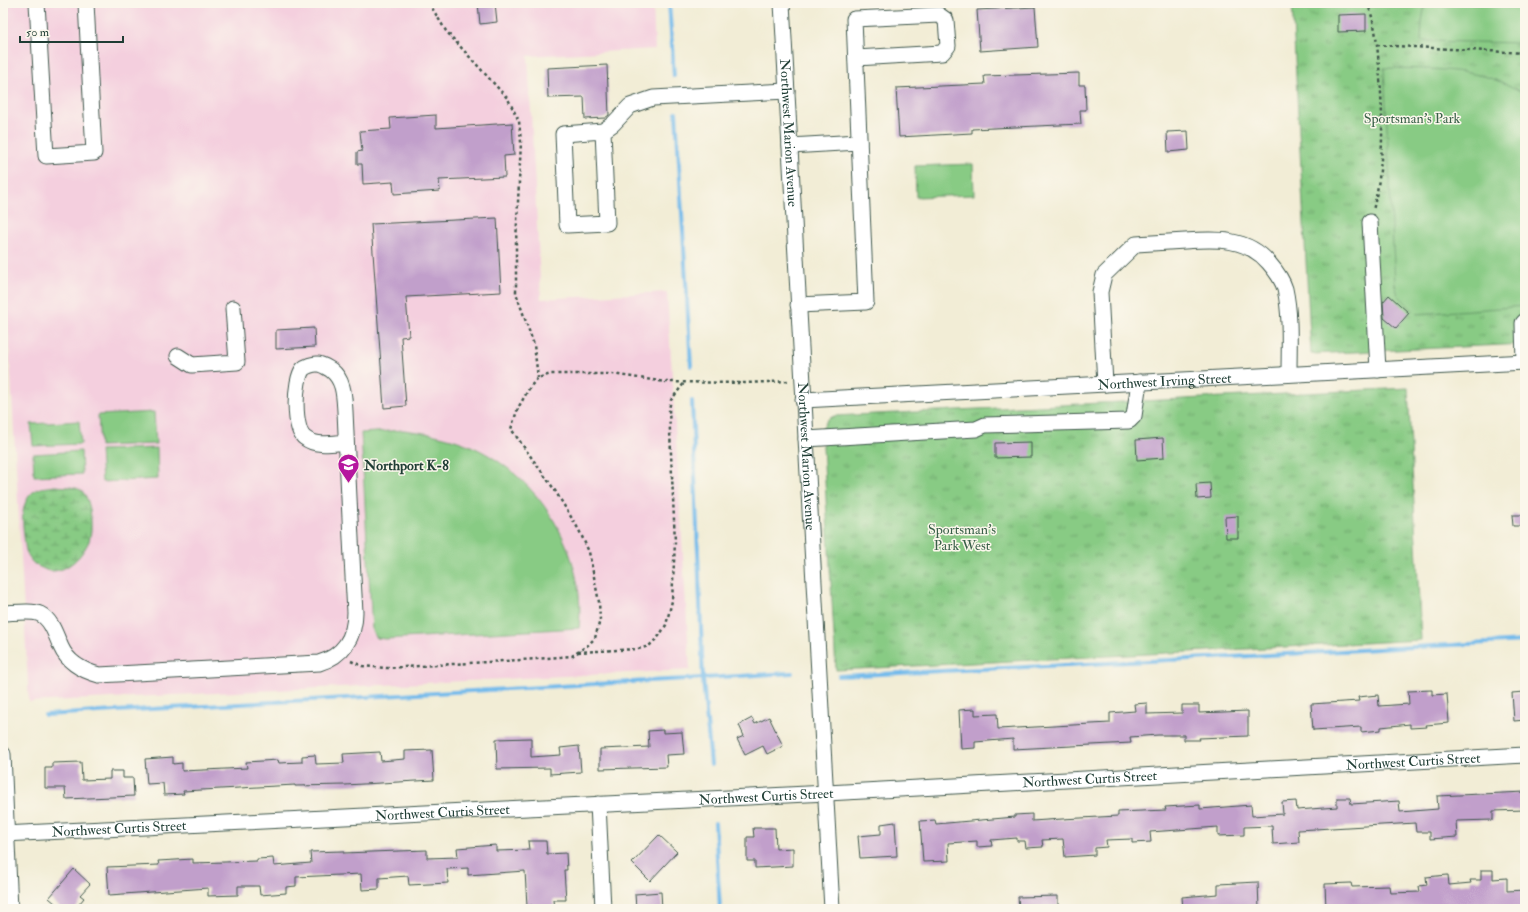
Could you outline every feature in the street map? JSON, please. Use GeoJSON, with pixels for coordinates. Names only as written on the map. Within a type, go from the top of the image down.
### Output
{"type":"FeatureCollection","features":[{"type":"Feature","properties":{"kind":"street"},"geometry":{"type":"LineString","coordinates":[[37,3],[46,156],[94,153],[86,3]]}},
{"type":"Feature","properties":{"kind":"street","name":"Northwest Marion Avenue"},"geometry":{"type":"LineString","coordinates":[[782,3],[803,400],[827,793],[832,909]]}},
{"type":"Feature","properties":{"kind":"street"},"geometry":{"type":"LineString","coordinates":[[798,305],[866,302],[854,19],[938,14],[946,20],[948,46],[942,53],[856,58]]}},
{"type":"Feature","properties":{"kind":"street"},"geometry":{"type":"LineString","coordinates":[[603,131],[607,223],[567,225],[563,134],[603,131],[630,106],[653,98],[787,91]]}},
{"type":"Feature","properties":{"kind":"street"},"geometry":{"type":"LineString","coordinates":[[790,146],[860,142]]}},
{"type":"Feature","properties":{"kind":"street"},"geometry":{"type":"LineString","coordinates":[[1370,222],[1378,370]]}},
{"type":"Feature","properties":{"kind":"street"},"geometry":{"type":"LineString","coordinates":[[1105,384],[1100,292],[1104,275],[1136,244],[1217,239],[1232,241],[1247,246],[1263,256],[1277,272],[1284,288],[1288,309],[1289,374]]}},
{"type":"Feature","properties":{"kind":"street"},"geometry":{"type":"LineString","coordinates":[[178,356],[192,365],[237,362],[233,308]]}},
{"type":"Feature","properties":{"kind":"street"},"geometry":{"type":"LineString","coordinates":[[1524,362],[1523,323],[1525,321]]}},
{"type":"Feature","properties":{"kind":"street","name":"Northwest Irving Street"},"geometry":{"type":"LineString","coordinates":[[803,400],[1524,362]]}},
{"type":"Feature","properties":{"kind":"street"},"geometry":{"type":"LineString","coordinates":[[3,613],[40,613],[49,622],[61,649],[67,657],[77,667],[88,673],[99,675],[319,663],[329,660],[340,652],[348,642],[355,623],[344,393],[340,380],[333,372],[321,364],[313,364],[304,368],[298,377],[296,388],[299,429],[303,437],[318,443],[346,442]]}},
{"type":"Feature","properties":{"kind":"street"},"geometry":{"type":"LineString","coordinates":[[806,439],[976,429],[985,425],[1129,421],[1134,416],[1139,382]]}},
{"type":"Feature","properties":{"kind":"street"},"geometry":{"type":"LineString","coordinates":[[3,754],[5,834],[10,909]]}},
{"type":"Feature","properties":{"kind":"street","name":"Northwest Curtis Street"},"geometry":{"type":"LineString","coordinates":[[5,834],[827,793],[1525,755]]}},
{"type":"Feature","properties":{"kind":"street"},"geometry":{"type":"LineString","coordinates":[[598,804],[604,909]]}},
{"type":"Feature","properties":{"kind":"path"},"geometry":{"type":"LineString","coordinates":[[429,3],[446,31],[508,99],[519,121],[521,142],[516,242],[516,293],[534,345],[538,378]]}},
{"type":"Feature","properties":{"kind":"path"},"geometry":{"type":"LineString","coordinates":[[1367,3],[1372,16],[1377,45],[1381,87],[1382,140],[1376,197],[1370,222]]}},
{"type":"Feature","properties":{"kind":"path"},"geometry":{"type":"LineString","coordinates":[[1377,45],[1525,53]]}},
{"type":"Feature","properties":{"kind":"path"},"geometry":{"type":"LineString","coordinates":[[340,652],[351,661],[362,666],[388,668],[572,656],[588,646],[595,638],[600,620],[599,602],[589,552],[571,516],[511,429],[518,408],[538,378],[551,374],[605,374],[666,382],[745,383],[802,380]]}},
{"type":"Feature","properties":{"kind":"path"},"geometry":{"type":"LineString","coordinates":[[577,652],[638,649],[648,646],[659,636],[666,625],[672,601],[675,542],[669,410],[671,400],[686,382]]}},
{"type":"Feature","properties":{"kind":"shaded area","name":"Northport K-8"},"geometry":{"type":"Polygon","coordinates":[[[3,3],[653,3],[655,49],[528,56],[541,299],[667,292],[690,670],[29,702],[3,232],[3,3]]]}},
{"type":"Feature","properties":{"kind":"green space","name":"Sportsman's Park"},"geometry":{"type":"Polygon","coordinates":[[[1292,3],[1525,3],[1525,344],[1311,354],[1292,3]]]}},
{"type":"Feature","properties":{"kind":"green space"},"geometry":{"type":"Polygon","coordinates":[[[1425,3],[1525,3],[1525,43],[1421,41],[1425,3]]]}},
{"type":"Feature","properties":{"kind":"green space"},"geometry":{"type":"Polygon","coordinates":[[[1384,68],[1457,71],[1474,74],[1509,85],[1525,94],[1525,306],[1417,314],[1398,295],[1395,284],[1384,68]]]}},
{"type":"Feature","properties":{"kind":"green space"},"geometry":{"type":"Polygon","coordinates":[[[973,164],[974,195],[916,197],[915,166],[973,164]]]}},
{"type":"Feature","properties":{"kind":"green space","name":"Sportsman's Park West"},"geometry":{"type":"Polygon","coordinates":[[[1408,388],[1421,640],[836,670],[822,430],[827,420],[834,416],[1408,388]]]}},
{"type":"Feature","properties":{"kind":"green space"},"geometry":{"type":"Polygon","coordinates":[[[154,412],[156,444],[100,446],[98,415],[154,412]]]}},
{"type":"Feature","properties":{"kind":"green space"},"geometry":{"type":"Polygon","coordinates":[[[79,421],[81,444],[33,446],[31,424],[79,421]]]}},
{"type":"Feature","properties":{"kind":"green space"},"geometry":{"type":"Polygon","coordinates":[[[404,430],[443,437],[466,444],[492,457],[515,474],[536,495],[552,518],[566,544],[575,571],[579,599],[579,628],[385,639],[377,638],[372,631],[361,433],[404,430]]]}},
{"type":"Feature","properties":{"kind":"green space"},"geometry":{"type":"Polygon","coordinates":[[[157,448],[158,479],[102,482],[100,450],[157,448]]]}},
{"type":"Feature","properties":{"kind":"green space"},"geometry":{"type":"Polygon","coordinates":[[[81,451],[82,474],[34,476],[33,454],[81,451]]]}},
{"type":"Feature","properties":{"kind":"green space"},"geometry":{"type":"Polygon","coordinates":[[[55,486],[73,487],[82,491],[90,508],[91,530],[89,541],[83,552],[74,562],[63,569],[50,571],[35,565],[28,557],[23,529],[23,510],[31,493],[39,488],[55,486]]]}},
{"type":"Feature","properties":{"kind":"building"},"geometry":{"type":"Polygon","coordinates":[[[478,3],[495,3],[497,22],[480,24],[478,3]]]}},
{"type":"Feature","properties":{"kind":"building"},"geometry":{"type":"Polygon","coordinates":[[[1035,7],[1038,47],[980,51],[977,10],[1035,7]]]}},
{"type":"Feature","properties":{"kind":"building"},"geometry":{"type":"Polygon","coordinates":[[[1366,14],[1366,31],[1338,32],[1338,15],[1366,14]]]}},
{"type":"Feature","properties":{"kind":"building"},"geometry":{"type":"Polygon","coordinates":[[[607,65],[609,115],[605,118],[585,119],[584,97],[548,98],[547,68],[607,65]]]}},
{"type":"Feature","properties":{"kind":"building"},"geometry":{"type":"Polygon","coordinates":[[[1079,73],[1079,85],[1085,85],[1086,110],[1080,110],[1081,124],[972,129],[972,133],[899,137],[896,88],[985,84],[984,76],[1079,73]]]}},
{"type":"Feature","properties":{"kind":"building"},"geometry":{"type":"Polygon","coordinates":[[[436,115],[436,128],[512,123],[514,155],[504,156],[505,177],[439,180],[440,191],[394,194],[393,182],[363,184],[362,164],[357,164],[357,152],[362,151],[360,131],[391,129],[390,118],[436,115]]]}},
{"type":"Feature","properties":{"kind":"building"},"geometry":{"type":"Polygon","coordinates":[[[1188,131],[1189,150],[1168,152],[1167,132],[1188,131]]]}},
{"type":"Feature","properties":{"kind":"building"},"geometry":{"type":"Polygon","coordinates":[[[497,218],[501,292],[406,297],[409,336],[401,337],[406,406],[384,408],[371,224],[497,218]]]}},
{"type":"Feature","properties":{"kind":"building"},"geometry":{"type":"Polygon","coordinates":[[[1389,295],[1409,313],[1396,328],[1384,318],[1383,302],[1389,295]]]}},
{"type":"Feature","properties":{"kind":"building"},"geometry":{"type":"Polygon","coordinates":[[[314,328],[315,347],[276,349],[276,330],[314,328]]]}},
{"type":"Feature","properties":{"kind":"building"},"geometry":{"type":"Polygon","coordinates":[[[1163,438],[1164,458],[1137,460],[1136,440],[1163,438]]]}},
{"type":"Feature","properties":{"kind":"building"},"geometry":{"type":"Polygon","coordinates":[[[1031,442],[1031,457],[995,458],[995,443],[1031,442]]]}},
{"type":"Feature","properties":{"kind":"building"},"geometry":{"type":"Polygon","coordinates":[[[1210,483],[1211,498],[1197,499],[1196,484],[1210,483]]]}},
{"type":"Feature","properties":{"kind":"building"},"geometry":{"type":"Polygon","coordinates":[[[1512,515],[1525,515],[1525,526],[1513,526],[1512,515]]]}},
{"type":"Feature","properties":{"kind":"building"},"geometry":{"type":"Polygon","coordinates":[[[1238,516],[1238,538],[1226,538],[1225,517],[1238,516]]]}},
{"type":"Feature","properties":{"kind":"building"},"geometry":{"type":"Polygon","coordinates":[[[1432,690],[1432,695],[1447,694],[1449,723],[1410,728],[1410,724],[1381,727],[1381,730],[1361,732],[1361,727],[1313,730],[1311,704],[1359,701],[1358,697],[1378,695],[1379,706],[1409,704],[1408,691],[1432,690]]]}},
{"type":"Feature","properties":{"kind":"building"},"geometry":{"type":"Polygon","coordinates":[[[1525,692],[1525,720],[1514,721],[1512,693],[1525,692]]]}},
{"type":"Feature","properties":{"kind":"building"},"geometry":{"type":"Polygon","coordinates":[[[1147,703],[1147,714],[1182,713],[1182,705],[1199,705],[1199,713],[1248,711],[1248,736],[1184,740],[1184,735],[1158,735],[1130,737],[1131,743],[1013,749],[1013,739],[975,742],[975,748],[961,749],[959,710],[975,709],[975,715],[997,714],[998,729],[1110,723],[1110,713],[1135,711],[1134,704],[1147,703]]]}},
{"type":"Feature","properties":{"kind":"building"},"geometry":{"type":"Polygon","coordinates":[[[769,717],[783,746],[767,754],[763,746],[745,755],[737,739],[744,736],[739,725],[752,718],[755,724],[769,717]]]}},
{"type":"Feature","properties":{"kind":"building"},"geometry":{"type":"Polygon","coordinates":[[[663,730],[663,733],[682,732],[684,754],[666,755],[667,767],[600,769],[600,749],[649,747],[648,731],[663,730]]]}},
{"type":"Feature","properties":{"kind":"building"},"geometry":{"type":"Polygon","coordinates":[[[531,738],[531,757],[561,755],[560,748],[579,746],[581,772],[550,774],[550,768],[497,769],[496,739],[531,738]]]}},
{"type":"Feature","properties":{"kind":"building"},"geometry":{"type":"Polygon","coordinates":[[[432,750],[434,780],[183,791],[184,794],[164,795],[163,783],[147,784],[145,759],[173,757],[173,764],[182,763],[182,771],[247,768],[246,762],[278,760],[279,763],[302,762],[302,756],[315,755],[316,764],[344,763],[343,754],[380,752],[381,761],[405,759],[405,751],[432,750]]]}},
{"type":"Feature","properties":{"kind":"building"},"geometry":{"type":"Polygon","coordinates":[[[81,762],[82,780],[110,779],[110,771],[123,771],[123,778],[133,778],[134,796],[66,799],[65,788],[45,788],[45,768],[52,768],[52,763],[81,762]]]}},
{"type":"Feature","properties":{"kind":"building"},"geometry":{"type":"Polygon","coordinates":[[[1525,792],[1525,810],[1493,811],[1493,820],[1456,821],[1457,837],[1430,839],[1430,832],[1416,832],[1415,823],[1298,830],[1299,842],[1273,844],[1272,826],[1244,827],[1244,835],[1218,836],[1218,827],[1150,832],[1151,842],[1132,843],[1132,839],[1106,840],[1107,847],[1095,848],[1095,855],[1065,857],[1063,839],[1042,840],[1043,847],[1026,848],[1025,841],[1017,841],[1017,838],[991,840],[992,846],[977,847],[977,841],[948,843],[949,861],[923,862],[920,821],[935,820],[936,824],[1015,817],[1015,815],[1032,814],[1032,821],[1118,816],[1118,812],[1166,810],[1165,807],[1200,805],[1200,809],[1251,805],[1252,816],[1283,814],[1282,802],[1296,801],[1297,810],[1337,807],[1337,798],[1350,798],[1351,804],[1399,801],[1400,812],[1438,809],[1437,796],[1525,792]]]}},
{"type":"Feature","properties":{"kind":"building"},"geometry":{"type":"Polygon","coordinates":[[[895,822],[897,856],[860,858],[858,836],[881,834],[881,824],[895,822]]]}},
{"type":"Feature","properties":{"kind":"building"},"geometry":{"type":"Polygon","coordinates":[[[753,828],[775,828],[776,849],[793,848],[793,866],[755,868],[755,861],[747,861],[747,837],[754,837],[753,828]]]}},
{"type":"Feature","properties":{"kind":"building"},"geometry":{"type":"Polygon","coordinates":[[[659,835],[677,852],[650,881],[632,863],[659,835]]]}},
{"type":"Feature","properties":{"kind":"building"},"geometry":{"type":"Polygon","coordinates":[[[528,841],[546,841],[547,854],[566,853],[567,870],[564,870],[566,900],[553,900],[554,909],[533,909],[532,905],[527,906],[525,871],[468,875],[468,868],[447,869],[448,883],[409,885],[408,876],[379,878],[379,889],[362,890],[361,874],[296,877],[296,886],[286,887],[286,893],[260,895],[259,886],[238,886],[238,895],[208,896],[208,888],[109,895],[107,867],[159,865],[158,861],[193,859],[193,863],[257,861],[257,859],[273,858],[274,866],[311,863],[310,852],[343,851],[343,853],[427,850],[427,858],[458,857],[457,848],[496,845],[496,851],[529,850],[528,841]]]}},
{"type":"Feature","properties":{"kind":"building"},"geometry":{"type":"Polygon","coordinates":[[[74,869],[90,884],[80,895],[84,898],[75,909],[62,909],[49,898],[74,869]]]}},
{"type":"Feature","properties":{"kind":"building"},"geometry":{"type":"Polygon","coordinates":[[[1481,870],[1493,870],[1493,879],[1507,878],[1507,891],[1525,890],[1525,909],[1494,909],[1494,907],[1471,908],[1471,906],[1437,909],[1326,909],[1325,884],[1351,883],[1352,887],[1389,886],[1390,893],[1420,892],[1419,886],[1427,885],[1426,877],[1448,875],[1449,885],[1471,883],[1470,880],[1481,880],[1481,870]]]}},
{"type":"Feature","properties":{"kind":"building"},"geometry":{"type":"Polygon","coordinates":[[[1258,882],[1259,909],[1183,909],[1182,897],[1218,894],[1218,884],[1258,882]]]}},
{"type":"Feature","properties":{"kind":"building"},"geometry":{"type":"Polygon","coordinates":[[[661,892],[662,909],[636,909],[635,894],[661,892]]]}},
{"type":"Feature","properties":{"kind":"building"},"geometry":{"type":"Polygon","coordinates":[[[1058,896],[1058,909],[1019,909],[1018,897],[1058,896]]]}},
{"type":"Feature","properties":{"kind":"waterway"},"geometry":{"type":"LineString","coordinates":[[669,3],[674,76]]}},
{"type":"Feature","properties":{"kind":"waterway"},"geometry":{"type":"LineString","coordinates":[[676,112],[691,366]]}},
{"type":"Feature","properties":{"kind":"waterway"},"geometry":{"type":"LineString","coordinates":[[692,401],[703,679],[711,765]]}},
{"type":"Feature","properties":{"kind":"waterway"},"geometry":{"type":"LineString","coordinates":[[839,676],[1525,641]]}},
{"type":"Feature","properties":{"kind":"waterway"},"geometry":{"type":"LineString","coordinates":[[45,715],[792,673]]}},
{"type":"Feature","properties":{"kind":"waterway"},"geometry":{"type":"LineString","coordinates":[[715,823],[720,909]]}},
{"type":"Feature","properties":{"kind":"place","name":"Northport K-8"},"geometry":{"type":"Point","coordinates":[348,484]}}]}
